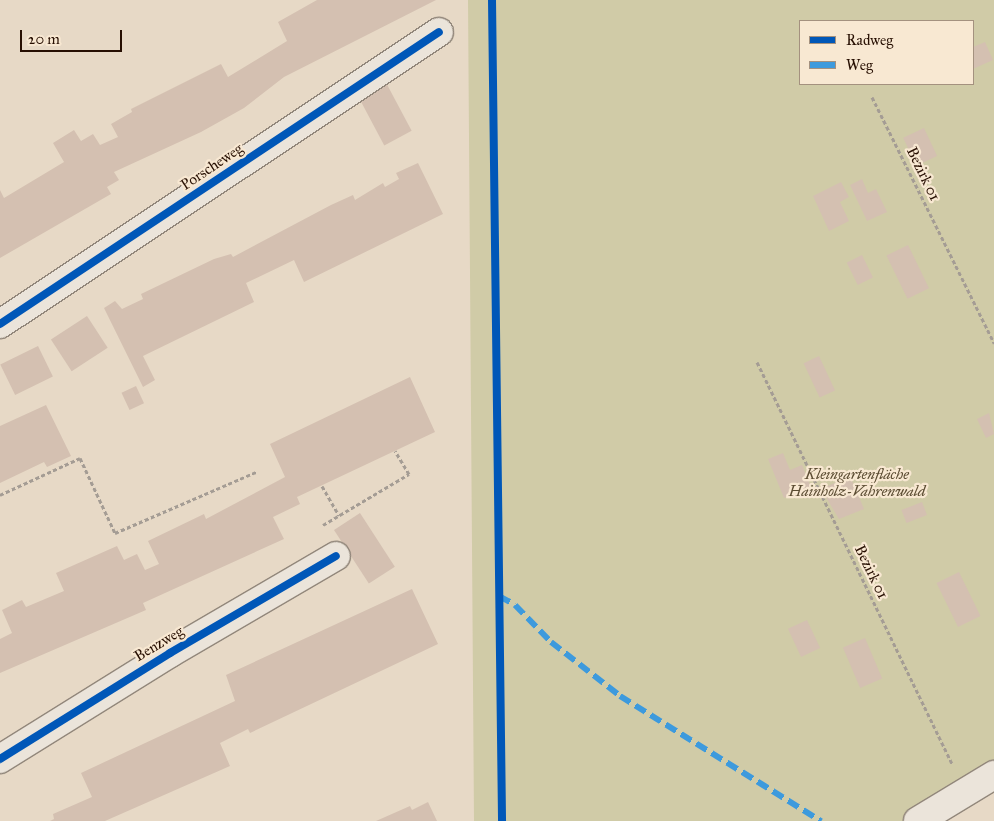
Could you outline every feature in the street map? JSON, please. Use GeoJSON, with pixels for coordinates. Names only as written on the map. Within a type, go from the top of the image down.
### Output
{"type":"FeatureCollection","features":[{"type":"Feature","properties":{"kind":"street","name":"Porscheweg"},"geometry":{"type":"LineString","coordinates":[[0,324],[439,32]]}},
{"type":"Feature","properties":{"kind":"street","name":"Benzweg"},"geometry":{"type":"LineString","coordinates":[[0,760],[170,653],[336,556]]}},
{"type":"Feature","properties":{"kind":"street"},"geometry":{"type":"LineString","coordinates":[[918,821],[994,775]]}},
{"type":"Feature","properties":{"kind":"path"},"geometry":{"type":"LineString","coordinates":[[336,556],[319,528],[409,474],[396,451]]}},
{"type":"Feature","properties":{"kind":"path"},"geometry":{"type":"LineString","coordinates":[[0,495],[80,458],[115,533],[256,472]]}},
{"type":"Feature","properties":{"kind":"path"},"geometry":{"type":"LineString","coordinates":[[322,486],[339,516]]}},
{"type":"Feature","properties":{"kind":"green space","name":"Kleingartenfläche Hainholz-Vahrenwald"},"geometry":{"type":"Polygon","coordinates":[[[468,0],[994,0],[994,775],[918,821],[474,821],[468,0]]]}},
{"type":"Feature","properties":{"kind":"building"},"geometry":{"type":"Polygon","coordinates":[[[317,0],[436,0],[284,77],[244,108],[201,132],[114,172],[119,180],[107,187],[111,194],[0,258],[0,190],[4,198],[64,162],[53,143],[74,130],[81,141],[93,134],[100,145],[118,137],[111,124],[132,112],[131,109],[221,64],[228,77],[287,41],[278,22],[317,0]]]}},
{"type":"Feature","properties":{"kind":"building"},"geometry":{"type":"Polygon","coordinates":[[[985,42],[993,60],[974,69],[974,47],[985,42]]]}},
{"type":"Feature","properties":{"kind":"building"},"geometry":{"type":"Polygon","coordinates":[[[383,77],[412,131],[384,145],[356,92],[383,77]]]}},
{"type":"Feature","properties":{"kind":"building"},"geometry":{"type":"Polygon","coordinates":[[[924,128],[937,156],[916,166],[903,138],[924,128]]]}},
{"type":"Feature","properties":{"kind":"building"},"geometry":{"type":"Polygon","coordinates":[[[418,163],[443,214],[304,282],[294,260],[246,283],[254,302],[143,356],[155,380],[143,387],[104,308],[115,301],[122,309],[143,299],[141,294],[214,259],[231,254],[233,257],[331,205],[353,195],[355,200],[383,183],[385,187],[399,179],[396,173],[418,163]]]}},
{"type":"Feature","properties":{"kind":"building"},"geometry":{"type":"Polygon","coordinates":[[[862,179],[868,193],[876,189],[887,212],[867,221],[850,185],[862,179]]]}},
{"type":"Feature","properties":{"kind":"building"},"geometry":{"type":"Polygon","coordinates":[[[841,182],[849,197],[840,202],[849,221],[829,231],[813,196],[841,182]]]}},
{"type":"Feature","properties":{"kind":"building"},"geometry":{"type":"Polygon","coordinates":[[[908,245],[929,288],[907,299],[886,256],[908,245]]]}},
{"type":"Feature","properties":{"kind":"building"},"geometry":{"type":"Polygon","coordinates":[[[862,255],[873,277],[858,285],[847,262],[862,255]]]}},
{"type":"Feature","properties":{"kind":"building"},"geometry":{"type":"Polygon","coordinates":[[[87,316],[108,348],[72,371],[51,339],[87,316]]]}},
{"type":"Feature","properties":{"kind":"building"},"geometry":{"type":"Polygon","coordinates":[[[38,346],[53,377],[15,395],[0,364],[38,346]]]}},
{"type":"Feature","properties":{"kind":"building"},"geometry":{"type":"Polygon","coordinates":[[[819,356],[835,390],[820,398],[804,363],[819,356]]]}},
{"type":"Feature","properties":{"kind":"building"},"geometry":{"type":"Polygon","coordinates":[[[410,377],[435,432],[297,497],[300,504],[273,517],[284,539],[143,603],[146,610],[0,673],[0,639],[12,633],[2,610],[22,600],[26,607],[64,591],[56,573],[117,546],[124,560],[137,554],[145,570],[159,564],[148,541],[204,514],[206,519],[285,477],[270,444],[410,377]]]}},
{"type":"Feature","properties":{"kind":"building"},"geometry":{"type":"Polygon","coordinates":[[[136,386],[144,403],[130,410],[121,393],[136,386]]]}},
{"type":"Feature","properties":{"kind":"building"},"geometry":{"type":"Polygon","coordinates":[[[46,405],[71,456],[47,467],[44,462],[0,483],[0,426],[46,405]]]}},
{"type":"Feature","properties":{"kind":"building"},"geometry":{"type":"Polygon","coordinates":[[[989,413],[994,434],[986,438],[977,419],[989,413]]]}},
{"type":"Feature","properties":{"kind":"building"},"geometry":{"type":"Polygon","coordinates":[[[783,453],[790,470],[802,465],[811,487],[784,498],[768,459],[783,453]]]}},
{"type":"Feature","properties":{"kind":"building"},"geometry":{"type":"Polygon","coordinates":[[[850,476],[864,509],[839,519],[821,489],[850,476]]]}},
{"type":"Feature","properties":{"kind":"building"},"geometry":{"type":"Polygon","coordinates":[[[922,502],[927,515],[906,523],[901,510],[922,502]]]}},
{"type":"Feature","properties":{"kind":"building"},"geometry":{"type":"Polygon","coordinates":[[[360,513],[395,567],[369,584],[334,530],[360,513]]]}},
{"type":"Feature","properties":{"kind":"building"},"geometry":{"type":"Polygon","coordinates":[[[959,572],[980,616],[958,627],[937,583],[959,572]]]}},
{"type":"Feature","properties":{"kind":"building"},"geometry":{"type":"Polygon","coordinates":[[[412,589],[438,644],[250,733],[248,729],[220,743],[230,766],[105,821],[50,821],[54,819],[53,814],[92,797],[81,773],[235,701],[226,675],[412,589]]]}},
{"type":"Feature","properties":{"kind":"building"},"geometry":{"type":"Polygon","coordinates":[[[807,620],[820,648],[801,657],[788,629],[807,620]]]}},
{"type":"Feature","properties":{"kind":"building"},"geometry":{"type":"Polygon","coordinates":[[[865,638],[882,679],[860,688],[843,647],[865,638]]]}},
{"type":"Feature","properties":{"kind":"building"},"geometry":{"type":"Polygon","coordinates":[[[428,802],[437,821],[376,821],[410,806],[412,810],[428,802]]]}},
{"type":"Feature","properties":{"kind":"marked path"},"geometry":{"type":"LineString","coordinates":[[499,596],[515,605],[551,642],[620,696],[821,821]]}},
{"type":"Feature","properties":{"kind":"cycle path"},"geometry":{"type":"LineString","coordinates":[[492,0],[502,821]]}},
{"type":"Feature","properties":{"kind":"cycle path"},"geometry":{"type":"LineString","coordinates":[[0,324],[439,32]]}},
{"type":"Feature","properties":{"kind":"cycle path"},"geometry":{"type":"LineString","coordinates":[[0,759],[170,653],[336,556]]}}]}
